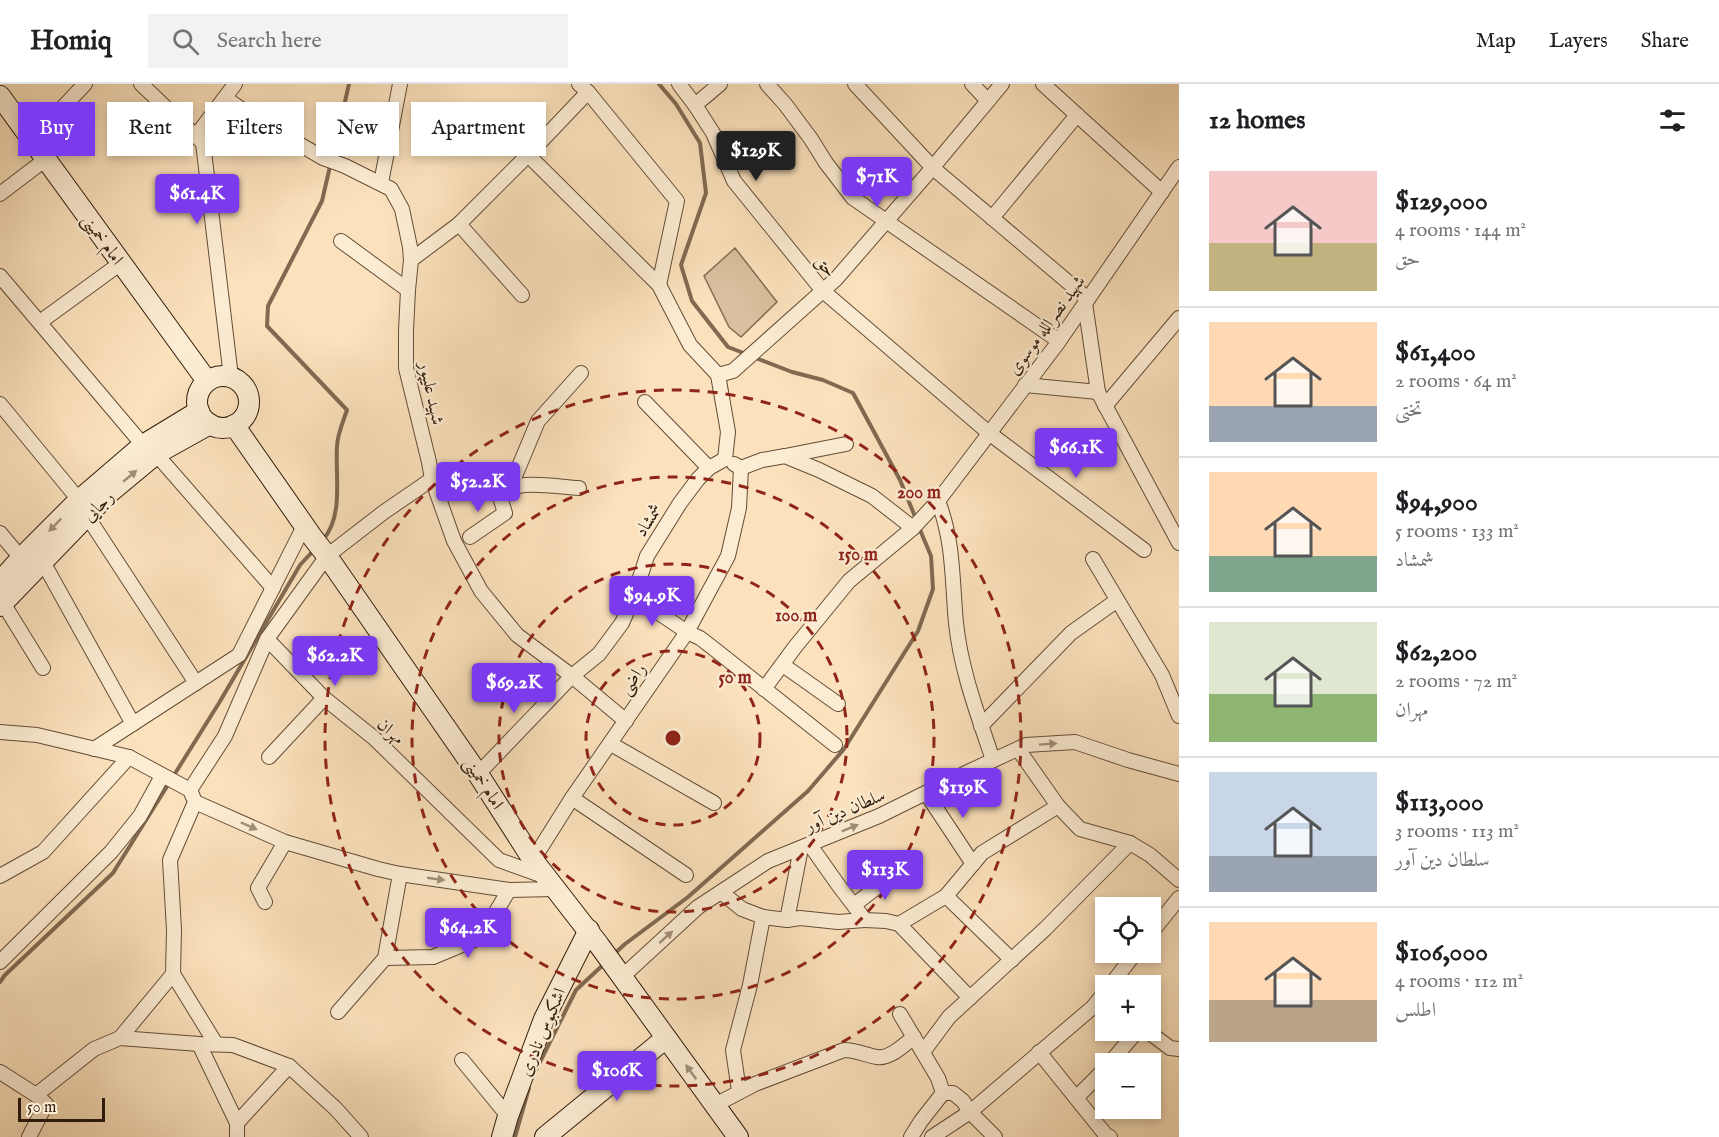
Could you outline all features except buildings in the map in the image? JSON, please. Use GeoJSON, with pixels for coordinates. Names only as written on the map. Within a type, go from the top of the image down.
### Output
{"type":"FeatureCollection","features":[{"type":"Feature","properties":{"kind":"main road","name":"امام خمینی"},"geometry":{"type":"LineString","coordinates":[[0,96],[18,121]]}},
{"type":"Feature","properties":{"kind":"main road","name":"امام خمینی"},"geometry":{"type":"LineString","coordinates":[[44,156],[207,381]]}},
{"type":"Feature","properties":{"kind":"main road"},"geometry":{"type":"LineString","coordinates":[[222,375],[231,377],[245,387],[249,395],[247,413],[234,425],[226,428],[217,427],[204,418],[197,403],[198,395],[207,381],[214,377],[222,375]]}},
{"type":"Feature","properties":{"kind":"main road","name":"رجایی"},"geometry":{"type":"LineString","coordinates":[[0,582],[21,558],[83,508],[109,493],[149,450],[204,418]]}},
{"type":"Feature","properties":{"kind":"main road","name":"امام خمینی"},"geometry":{"type":"LineString","coordinates":[[234,425],[478,774],[533,860],[618,970],[738,1137]]}},
{"type":"Feature","properties":{"kind":"main road","name":"رجایی"},"geometry":{"type":"LineString","coordinates":[[2,605],[43,562],[83,508]]}},
{"type":"Feature","properties":{"kind":"main road","name":"اشکبوس نادری"},"geometry":{"type":"LineString","coordinates":[[502,1137],[544,1019],[594,938]]}},
{"type":"Feature","properties":{"kind":"main road"},"geometry":{"type":"LineString","coordinates":[[545,1137],[666,1038]]}},
{"type":"Feature","properties":{"kind":"street"},"geometry":{"type":"LineString","coordinates":[[68,102],[85,84]]}},
{"type":"Feature","properties":{"kind":"street"},"geometry":{"type":"LineString","coordinates":[[141,84],[203,143],[231,377]]}},
{"type":"Feature","properties":{"kind":"street"},"geometry":{"type":"LineString","coordinates":[[152,95],[163,84]]}},
{"type":"Feature","properties":{"kind":"street"},"geometry":{"type":"LineString","coordinates":[[196,136],[235,84]]}},
{"type":"Feature","properties":{"kind":"street"},"geometry":{"type":"LineString","coordinates":[[381,183],[400,84]]}},
{"type":"Feature","properties":{"kind":"street","name":"حق"},"geometry":{"type":"LineString","coordinates":[[678,84],[713,133],[734,180],[823,291],[989,433],[1144,550]]}},
{"type":"Feature","properties":{"kind":"street"},"geometry":{"type":"LineString","coordinates":[[695,105],[720,84]]}},
{"type":"Feature","properties":{"kind":"street"},"geometry":{"type":"LineString","coordinates":[[767,84],[785,104],[853,198],[1059,341]]}},
{"type":"Feature","properties":{"kind":"street"},"geometry":{"type":"LineString","coordinates":[[855,84],[933,168],[1087,301],[1098,392],[1179,543]]}},
{"type":"Feature","properties":{"kind":"street"},"geometry":{"type":"LineString","coordinates":[[972,84],[988,101]]}},
{"type":"Feature","properties":{"kind":"street"},"geometry":{"type":"LineString","coordinates":[[718,375],[733,370],[836,279],[933,168],[1002,84]]}},
{"type":"Feature","properties":{"kind":"street"},"geometry":{"type":"LineString","coordinates":[[1052,87],[1077,115],[1162,192]]}},
{"type":"Feature","properties":{"kind":"street"},"geometry":{"type":"LineString","coordinates":[[546,133],[583,88],[677,201],[660,285]]}},
{"type":"Feature","properties":{"kind":"street","name":"شهید علیپور"},"geometry":{"type":"LineString","coordinates":[[225,98],[323,158],[345,166],[391,189],[402,209],[410,247],[406,368],[432,479],[454,541],[481,591],[517,635],[572,676],[626,721]]}},
{"type":"Feature","properties":{"kind":"street"},"geometry":{"type":"LineString","coordinates":[[992,218],[1077,115]]}},
{"type":"Feature","properties":{"kind":"street"},"geometry":{"type":"LineString","coordinates":[[411,260],[459,224],[527,156]]}},
{"type":"Feature","properties":{"kind":"street"},"geometry":{"type":"LineString","coordinates":[[529,156],[660,285],[690,345],[718,375],[728,432],[725,459],[741,468],[762,460],[846,444]]}},
{"type":"Feature","properties":{"kind":"street"},"geometry":{"type":"LineString","coordinates":[[0,194],[46,159]]}},
{"type":"Feature","properties":{"kind":"street","name":"شهید نصرالله موسوی"},"geometry":{"type":"LineString","coordinates":[[913,528],[938,501],[1059,341],[1179,167]]}},
{"type":"Feature","properties":{"kind":"street"},"geometry":{"type":"LineString","coordinates":[[459,224],[522,295]]}},
{"type":"Feature","properties":{"kind":"street"},"geometry":{"type":"LineString","coordinates":[[341,241],[408,290]]}},
{"type":"Feature","properties":{"kind":"street"},"geometry":{"type":"LineString","coordinates":[[40,322],[121,262]]}},
{"type":"Feature","properties":{"kind":"street"},"geometry":{"type":"LineString","coordinates":[[0,276],[149,450],[273,588]]}},
{"type":"Feature","properties":{"kind":"street"},"geometry":{"type":"LineString","coordinates":[[1105,406],[1179,318]]}},
{"type":"Feature","properties":{"kind":"street"},"geometry":{"type":"LineString","coordinates":[[470,537],[505,513],[505,491],[538,421],[581,374]]}},
{"type":"Feature","properties":{"kind":"street"},"geometry":{"type":"LineString","coordinates":[[1025,385],[1098,392]]}},
{"type":"Feature","properties":{"kind":"street"},"geometry":{"type":"LineString","coordinates":[[645,402],[710,468]]}},
{"type":"Feature","properties":{"kind":"street"},"geometry":{"type":"LineString","coordinates":[[0,404],[83,508],[196,683]]}},
{"type":"Feature","properties":{"kind":"street"},"geometry":{"type":"LineString","coordinates":[[764,689],[849,581],[913,528],[872,496],[785,456]]}},
{"type":"Feature","properties":{"kind":"street","name":"شمشاد"},"geometry":{"type":"LineString","coordinates":[[478,774],[572,676],[599,654],[622,623],[634,596],[646,556],[680,503],[698,479],[725,459]]}},
{"type":"Feature","properties":{"kind":"street","name":"راضی"},"geometry":{"type":"LineString","coordinates":[[533,860],[572,798],[687,632],[728,556],[739,508],[741,468]]}},
{"type":"Feature","properties":{"kind":"street"},"geometry":{"type":"LineString","coordinates":[[94,749],[238,655],[273,588],[317,542],[384,512],[432,479],[464,477],[505,491],[528,485],[579,488]]}},
{"type":"Feature","properties":{"kind":"street"},"geometry":{"type":"LineString","coordinates":[[938,501],[946,522],[954,574],[956,624],[967,684],[993,760]]}},
{"type":"Feature","properties":{"kind":"street"},"geometry":{"type":"LineString","coordinates":[[0,533],[21,558]]}},
{"type":"Feature","properties":{"kind":"street"},"geometry":{"type":"LineString","coordinates":[[216,1044],[173,974],[174,930],[170,860],[187,792],[225,736],[267,639],[317,542]]}},
{"type":"Feature","properties":{"kind":"street"},"geometry":{"type":"LineString","coordinates":[[1093,559],[1162,675],[1179,716]]}},
{"type":"Feature","properties":{"kind":"street"},"geometry":{"type":"LineString","coordinates":[[43,562],[133,724]]}},
{"type":"Feature","properties":{"kind":"street"},"geometry":{"type":"LineString","coordinates":[[634,596],[713,648],[835,745]]}},
{"type":"Feature","properties":{"kind":"street"},"geometry":{"type":"LineString","coordinates":[[981,726],[1071,633],[1116,601]]}},
{"type":"Feature","properties":{"kind":"street"},"geometry":{"type":"LineString","coordinates":[[2,605],[43,668]]}},
{"type":"Feature","properties":{"kind":"street","name":"مهران"},"geometry":{"type":"LineString","coordinates":[[267,639],[324,698],[374,738],[499,860],[551,883]]}},
{"type":"Feature","properties":{"kind":"street"},"geometry":{"type":"LineString","coordinates":[[783,665],[838,704]]}},
{"type":"Feature","properties":{"kind":"street"},"geometry":{"type":"LineString","coordinates":[[269,757],[324,698]]}},
{"type":"Feature","properties":{"kind":"street"},"geometry":{"type":"LineString","coordinates":[[2,733],[37,735],[129,757],[187,792],[285,842],[400,874],[509,890],[551,883]]}},
{"type":"Feature","properties":{"kind":"street","name":"سلطان دین آور"},"geometry":{"type":"LineString","coordinates":[[618,970],[698,907],[768,861],[879,816],[1026,745],[1075,742],[1179,774]]}},
{"type":"Feature","properties":{"kind":"street"},"geometry":{"type":"LineString","coordinates":[[610,744],[714,803]]}},
{"type":"Feature","properties":{"kind":"street"},"geometry":{"type":"LineString","coordinates":[[1018,749],[1058,806],[1080,829],[1130,843],[1150,855],[1179,880]]}},
{"type":"Feature","properties":{"kind":"street"},"geometry":{"type":"LineString","coordinates":[[0,876],[43,852],[129,757]]}},
{"type":"Feature","properties":{"kind":"street"},"geometry":{"type":"LineString","coordinates":[[0,962],[111,852],[140,816],[162,776]]}},
{"type":"Feature","properties":{"kind":"street"},"geometry":{"type":"LineString","coordinates":[[926,793],[974,864]]}},
{"type":"Feature","properties":{"kind":"street"},"geometry":{"type":"LineString","coordinates":[[572,798],[686,875]]}},
{"type":"Feature","properties":{"kind":"street"},"geometry":{"type":"LineString","coordinates":[[899,924],[946,896],[982,853],[1058,806]]}},
{"type":"Feature","properties":{"kind":"street"},"geometry":{"type":"LineString","coordinates":[[265,902],[258,888],[285,842]]}},
{"type":"Feature","properties":{"kind":"street"},"geometry":{"type":"LineString","coordinates":[[923,1052],[949,1017],[1045,930],[1130,843]]}},
{"type":"Feature","properties":{"kind":"street"},"geometry":{"type":"LineString","coordinates":[[805,847],[865,920]]}},
{"type":"Feature","properties":{"kind":"street"},"geometry":{"type":"LineString","coordinates":[[787,920],[805,847]]}},
{"type":"Feature","properties":{"kind":"street"},"geometry":{"type":"LineString","coordinates":[[854,905],[897,872]]}},
{"type":"Feature","properties":{"kind":"street"},"geometry":{"type":"LineString","coordinates":[[338,1012],[385,958],[400,874]]}},
{"type":"Feature","properties":{"kind":"street"},"geometry":{"type":"LineString","coordinates":[[385,958],[433,957],[481,937],[509,890]]}},
{"type":"Feature","properties":{"kind":"street"},"geometry":{"type":"LineString","coordinates":[[722,892],[742,909],[763,917],[838,922],[886,921],[899,924],[970,998]]}},
{"type":"Feature","properties":{"kind":"street"},"geometry":{"type":"LineString","coordinates":[[946,896],[1012,960]]}},
{"type":"Feature","properties":{"kind":"street"},"geometry":{"type":"LineString","coordinates":[[1161,920],[1179,898]]}},
{"type":"Feature","properties":{"kind":"street"},"geometry":{"type":"LineString","coordinates":[[739,1091],[733,1050],[750,985],[763,917]]}},
{"type":"Feature","properties":{"kind":"street"},"geometry":{"type":"LineString","coordinates":[[1118,975],[1128,963]]}},
{"type":"Feature","properties":{"kind":"street"},"geometry":{"type":"LineString","coordinates":[[120,1038],[173,974]]}},
{"type":"Feature","properties":{"kind":"street"},"geometry":{"type":"LineString","coordinates":[[932,1137],[970,1112],[1095,1005]]}},
{"type":"Feature","properties":{"kind":"street"},"geometry":{"type":"LineString","coordinates":[[900,1014],[938,1078],[943,1093]]}},
{"type":"Feature","properties":{"kind":"street"},"geometry":{"type":"LineString","coordinates":[[715,1105],[755,1084],[844,1050],[854,1050],[879,1058],[894,1053],[914,1037]]}},
{"type":"Feature","properties":{"kind":"street"},"geometry":{"type":"LineString","coordinates":[[29,1137],[41,1100],[94,1049],[120,1038],[233,1045],[289,1066],[336,1109],[361,1137]]}},
{"type":"Feature","properties":{"kind":"street"},"geometry":{"type":"LineString","coordinates":[[1118,1053],[1128,1041]]}},
{"type":"Feature","properties":{"kind":"street"},"geometry":{"type":"LineString","coordinates":[[1161,1041],[1170,1048],[1179,1049]]}},
{"type":"Feature","properties":{"kind":"street"},"geometry":{"type":"LineString","coordinates":[[200,1044],[237,1130],[289,1066]]}},
{"type":"Feature","properties":{"kind":"street"},"geometry":{"type":"LineString","coordinates":[[1039,1052],[1106,1136]]}},
{"type":"Feature","properties":{"kind":"street"},"geometry":{"type":"LineString","coordinates":[[462,1060],[508,1116]]}},
{"type":"Feature","properties":{"kind":"street"},"geometry":{"type":"LineString","coordinates":[[0,1072],[41,1100]]}},
{"type":"Feature","properties":{"kind":"street"},"geometry":{"type":"LineString","coordinates":[[1076,1098],[1095,1079]]}},
{"type":"Feature","properties":{"kind":"street"},"geometry":{"type":"LineString","coordinates":[[943,1093],[953,1093],[963,1101],[970,1112],[995,1137]]}},
{"type":"Feature","properties":{"kind":"street"},"geometry":{"type":"LineString","coordinates":[[911,1137],[943,1093]]}},
{"type":"Feature","properties":{"kind":"shaded area"},"geometry":{"type":"Polygon","coordinates":[[[735,248],[777,302],[741,337],[729,327],[704,276],[735,248]]]}},
{"type":"Feature","properties":{"kind":"waterway"},"geometry":{"type":"LineString","coordinates":[[323,540],[334,519],[337,495],[337,442],[347,410],[267,326],[268,306],[322,201],[349,84]]}},
{"type":"Feature","properties":{"kind":"waterway"},"geometry":{"type":"LineString","coordinates":[[659,84],[676,104],[700,143],[706,193],[681,265],[692,301],[728,347],[746,354]]}},
{"type":"Feature","properties":{"kind":"waterway"},"geometry":{"type":"LineString","coordinates":[[753,357],[792,372],[823,380],[853,393],[900,480],[916,519]]}},
{"type":"Feature","properties":{"kind":"waterway"},"geometry":{"type":"LineString","coordinates":[[614,954],[688,897],[808,791],[844,749],[918,631],[933,589],[931,556],[918,525]]}},
{"type":"Feature","properties":{"kind":"waterway"},"geometry":{"type":"LineString","coordinates":[[0,982],[113,873],[219,703],[300,565],[314,550]]}},
{"type":"Feature","properties":{"kind":"waterway"},"geometry":{"type":"LineString","coordinates":[[532,1078],[576,990],[604,964]]}},
{"type":"Feature","properties":{"kind":"waterway"},"geometry":{"type":"LineString","coordinates":[[515,1137],[529,1088]]}}]}
